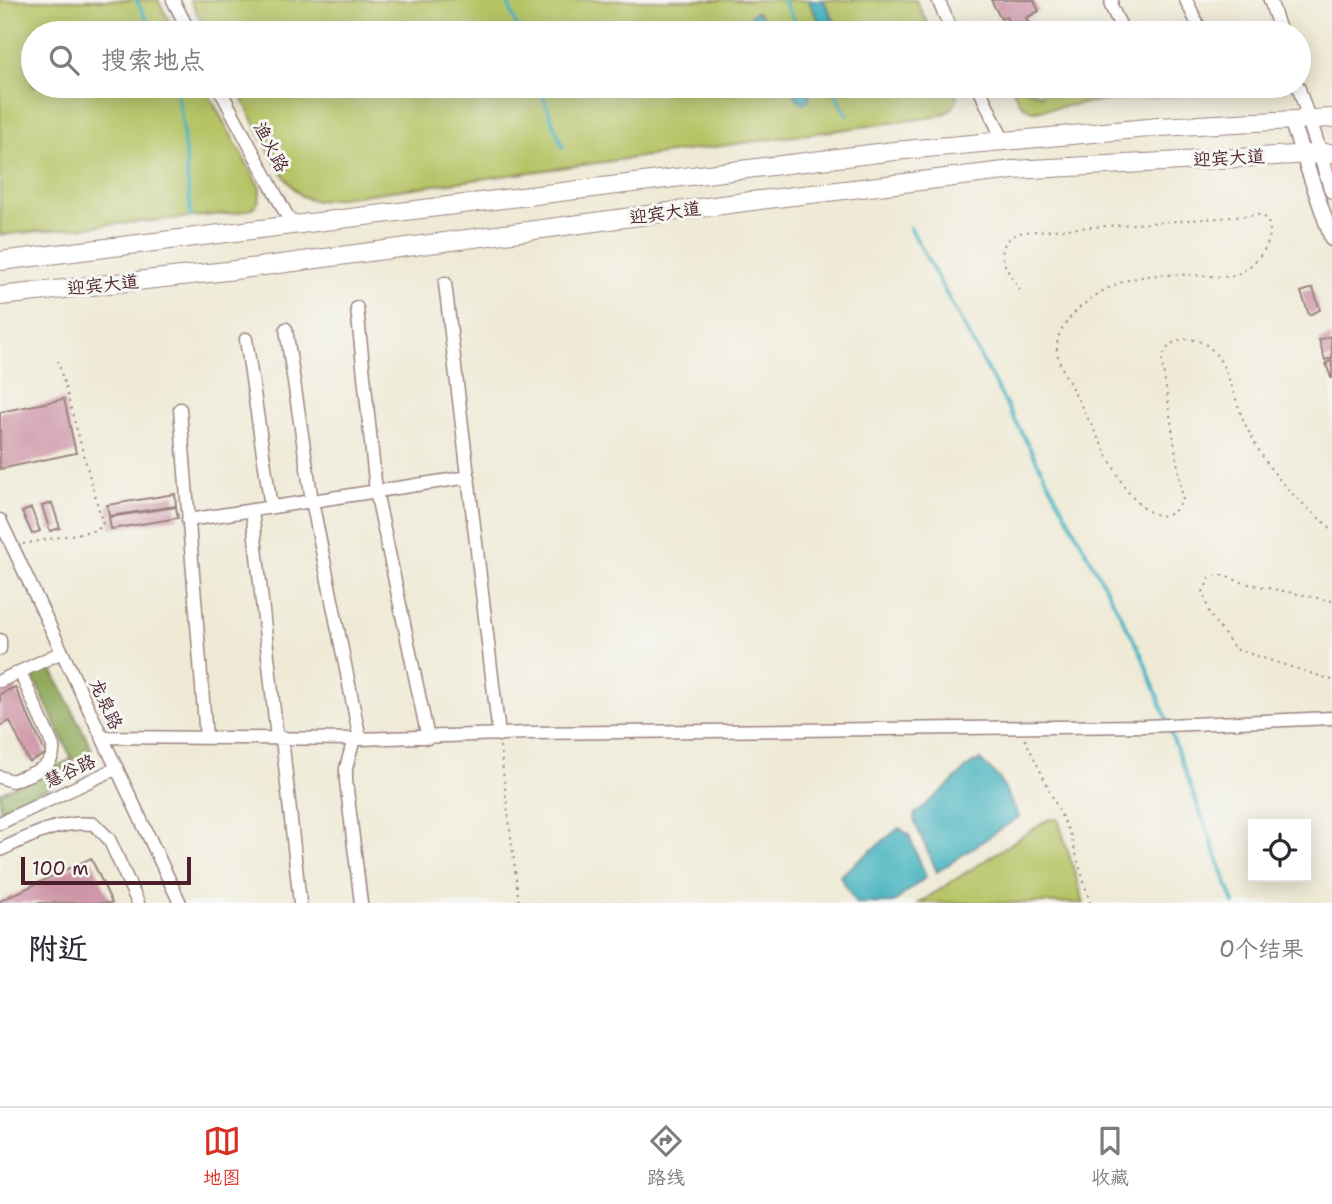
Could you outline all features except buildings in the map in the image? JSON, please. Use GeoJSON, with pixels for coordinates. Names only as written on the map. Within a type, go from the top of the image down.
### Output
{"type":"FeatureCollection","features":[{"type":"Feature","properties":{"kind":"highway","name":"迎宾大道"},"geometry":{"type":"LineString","coordinates":[[0,261],[894,151],[1159,127],[1332,118]]}},
{"type":"Feature","properties":{"kind":"highway","name":"迎宾大道"},"geometry":{"type":"LineString","coordinates":[[0,296],[227,271],[752,201],[1013,170],[1318,154]]}},
{"type":"Feature","properties":{"kind":"main road"},"geometry":{"type":"LineString","coordinates":[[1300,119],[1318,154],[1332,191]]}},
{"type":"Feature","properties":{"kind":"main road"},"geometry":{"type":"LineString","coordinates":[[1318,154],[1332,239]]}},
{"type":"Feature","properties":{"kind":"street"},"geometry":{"type":"LineString","coordinates":[[173,0],[184,21]]}},
{"type":"Feature","properties":{"kind":"street"},"geometry":{"type":"LineString","coordinates":[[938,0],[948,21]]}},
{"type":"Feature","properties":{"kind":"street"},"geometry":{"type":"LineString","coordinates":[[1112,0],[1111,6],[1118,21]]}},
{"type":"Feature","properties":{"kind":"street"},"geometry":{"type":"LineString","coordinates":[[1186,0],[1196,21]]}},
{"type":"Feature","properties":{"kind":"street"},"geometry":{"type":"LineString","coordinates":[[1270,0],[1277,21]]}},
{"type":"Feature","properties":{"kind":"street","name":"渔火路"},"geometry":{"type":"LineString","coordinates":[[224,98],[292,225]]}},
{"type":"Feature","properties":{"kind":"street"},"geometry":{"type":"LineString","coordinates":[[983,98],[1003,141]]}},
{"type":"Feature","properties":{"kind":"street"},"geometry":{"type":"LineString","coordinates":[[1299,98],[1300,119]]}},
{"type":"Feature","properties":{"kind":"street"},"geometry":{"type":"LineString","coordinates":[[445,283],[499,735]]}},
{"type":"Feature","properties":{"kind":"street"},"geometry":{"type":"LineString","coordinates":[[357,308],[376,491],[428,738]]}},
{"type":"Feature","properties":{"kind":"street"},"geometry":{"type":"LineString","coordinates":[[286,329],[312,501],[357,739],[346,768],[346,781],[361,903]]}},
{"type":"Feature","properties":{"kind":"street"},"geometry":{"type":"LineString","coordinates":[[246,339],[271,507]]}},
{"type":"Feature","properties":{"kind":"street"},"geometry":{"type":"LineString","coordinates":[[180,409],[206,738]]}},
{"type":"Feature","properties":{"kind":"street"},"geometry":{"type":"LineString","coordinates":[[188,520],[469,477]]}},
{"type":"Feature","properties":{"kind":"street"},"geometry":{"type":"LineString","coordinates":[[252,510],[300,903]]}},
{"type":"Feature","properties":{"kind":"street","name":"龙泉路"},"geometry":{"type":"LineString","coordinates":[[0,520],[7,545],[62,652],[180,903]]}},
{"type":"Feature","properties":{"kind":"street"},"geometry":{"type":"LineString","coordinates":[[0,640],[0,649]]}},
{"type":"Feature","properties":{"kind":"street"},"geometry":{"type":"LineString","coordinates":[[0,681],[62,652]]}},
{"type":"Feature","properties":{"kind":"street"},"geometry":{"type":"LineString","coordinates":[[0,777],[12,781],[46,766],[54,751],[20,672]]}},
{"type":"Feature","properties":{"kind":"street"},"geometry":{"type":"LineString","coordinates":[[102,737],[357,739],[1020,729],[1332,718]]}},
{"type":"Feature","properties":{"kind":"street","name":"慧谷路"},"geometry":{"type":"LineString","coordinates":[[0,823],[117,768]]}},
{"type":"Feature","properties":{"kind":"street"},"geometry":{"type":"LineString","coordinates":[[0,850],[58,826],[81,822],[94,824],[109,839],[138,903]]}},
{"type":"Feature","properties":{"kind":"path"},"geometry":{"type":"LineString","coordinates":[[1020,290],[1002,260],[1003,248],[1013,235],[1023,232],[1259,215],[1266,218],[1272,231],[1270,239],[1253,262],[1238,275],[1230,277],[1161,273],[1125,281],[1089,299],[1073,313],[1063,327],[1057,352],[1066,376],[1123,485],[1144,508],[1157,515],[1170,515],[1184,500],[1162,354],[1167,346],[1183,339],[1209,346],[1217,356],[1246,425],[1273,473],[1284,488],[1332,529]]}},
{"type":"Feature","properties":{"kind":"path"},"geometry":{"type":"LineString","coordinates":[[7,545],[97,530],[103,525],[58,361]]}},
{"type":"Feature","properties":{"kind":"path"},"geometry":{"type":"LineString","coordinates":[[1332,601],[1244,583],[1219,574],[1210,578],[1203,592],[1210,615],[1235,649],[1332,680]]}},
{"type":"Feature","properties":{"kind":"path"},"geometry":{"type":"LineString","coordinates":[[1020,729],[1071,836],[1090,903]]}},
{"type":"Feature","properties":{"kind":"path"},"geometry":{"type":"LineString","coordinates":[[499,735],[519,903]]}},
{"type":"Feature","properties":{"kind":"path"},"geometry":{"type":"LineString","coordinates":[[1332,783],[1332,796]]}},
{"type":"Feature","properties":{"kind":"green space"},"geometry":{"type":"Polygon","coordinates":[[[0,0],[158,0],[169,21],[21,21],[21,98],[211,98],[260,188],[257,203],[251,209],[235,213],[0,235],[0,0]]]}},
{"type":"Feature","properties":{"kind":"green space"},"geometry":{"type":"Polygon","coordinates":[[[190,0],[916,0],[926,21],[201,21],[190,0]]]}},
{"type":"Feature","properties":{"kind":"green space"},"geometry":{"type":"Polygon","coordinates":[[[242,98],[957,98],[950,110],[934,117],[318,201],[298,193],[273,157],[242,98]]]}},
{"type":"Feature","properties":{"kind":"green space"},"geometry":{"type":"Polygon","coordinates":[[[1017,98],[1139,98],[1034,111],[1017,98]]]}},
{"type":"Feature","properties":{"kind":"green space"},"geometry":{"type":"Polygon","coordinates":[[[49,664],[91,747],[91,764],[83,771],[0,811],[0,793],[72,759],[31,673],[49,664]]]}},
{"type":"Feature","properties":{"kind":"green space"},"geometry":{"type":"Polygon","coordinates":[[[1049,819],[1058,819],[1084,903],[919,903],[1049,819]]]}},
{"type":"Feature","properties":{"kind":"water"},"geometry":{"type":"Polygon","coordinates":[[[808,0],[823,0],[834,21],[819,21],[808,0]]]}},
{"type":"Feature","properties":{"kind":"water"},"geometry":{"type":"Polygon","coordinates":[[[755,12],[759,13],[764,21],[747,21],[755,12]]]}},
{"type":"Feature","properties":{"kind":"water"},"geometry":{"type":"Polygon","coordinates":[[[797,98],[809,98],[803,104],[797,98]]]}},
{"type":"Feature","properties":{"kind":"water"},"geometry":{"type":"Polygon","coordinates":[[[980,760],[999,778],[1019,817],[937,872],[914,815],[971,764],[980,760]]]}},
{"type":"Feature","properties":{"kind":"water"},"geometry":{"type":"Polygon","coordinates":[[[899,828],[909,835],[926,877],[893,903],[856,903],[840,876],[899,828]]]}},
{"type":"Feature","properties":{"kind":"waterway"},"geometry":{"type":"LineString","coordinates":[[136,0],[147,21]]}},
{"type":"Feature","properties":{"kind":"waterway"},"geometry":{"type":"LineString","coordinates":[[507,0],[515,21]]}},
{"type":"Feature","properties":{"kind":"waterway"},"geometry":{"type":"LineString","coordinates":[[783,0],[795,21]]}},
{"type":"Feature","properties":{"kind":"waterway"},"geometry":{"type":"LineString","coordinates":[[178,98],[191,217]]}},
{"type":"Feature","properties":{"kind":"waterway"},"geometry":{"type":"LineString","coordinates":[[544,98],[563,148]]}},
{"type":"Feature","properties":{"kind":"waterway"},"geometry":{"type":"LineString","coordinates":[[838,98],[847,115]]}},
{"type":"Feature","properties":{"kind":"waterway"},"geometry":{"type":"LineString","coordinates":[[910,227],[1141,653],[1167,720]]}},
{"type":"Feature","properties":{"kind":"waterway"},"geometry":{"type":"LineString","coordinates":[[1169,728],[1234,903]]}}]}
